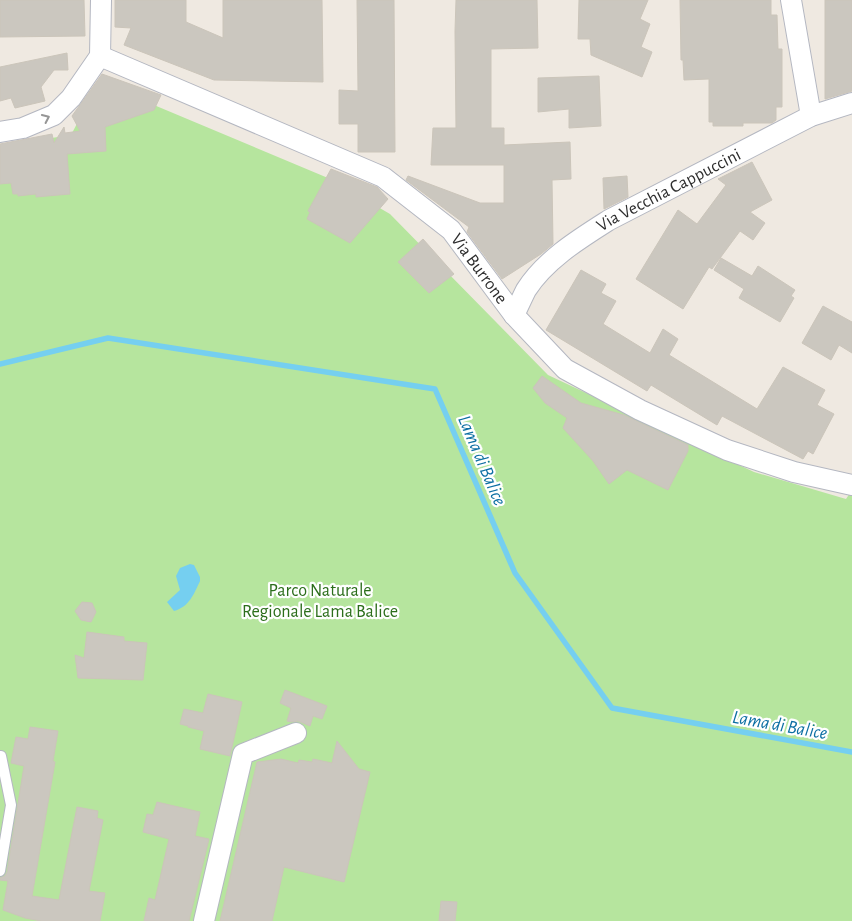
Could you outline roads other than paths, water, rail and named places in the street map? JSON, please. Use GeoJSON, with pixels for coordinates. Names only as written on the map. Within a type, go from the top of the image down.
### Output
{"type":"FeatureCollection","features":[{"type":"Feature","properties":{"kind":"street"},"geometry":{"type":"LineString","coordinates":[[0,132],[22,128],[54,115],[70,98],[100,56],[101,0]]}},
{"type":"Feature","properties":{"kind":"street"},"geometry":{"type":"LineString","coordinates":[[791,0],[811,116]]}},
{"type":"Feature","properties":{"kind":"street","name":"Via Burrone"},"geometry":{"type":"LineString","coordinates":[[100,56],[383,177],[451,230],[514,315],[565,369],[640,410],[727,450],[794,472],[852,485]]}},
{"type":"Feature","properties":{"kind":"street","name":"Via Vecchia Cappuccini"},"geometry":{"type":"LineString","coordinates":[[514,315],[527,289],[550,262],[609,220],[811,116],[852,103]]}},
{"type":"Feature","properties":{"kind":"street"},"geometry":{"type":"LineString","coordinates":[[204,921],[243,754],[296,733]]}},
{"type":"Feature","properties":{"kind":"lane"},"geometry":{"type":"LineString","coordinates":[[0,871],[11,804],[1,756]]}},
{"type":"Feature","properties":{"kind":"water"},"geometry":{"type":"Polygon","coordinates":[[[190,564],[194,565],[200,581],[187,603],[174,611],[167,602],[180,590],[176,576],[180,568],[190,564]]]}},
{"type":"Feature","properties":{"kind":"waterway","name":"Lama di Balice"},"geometry":{"type":"LineString","coordinates":[[0,364],[108,338],[435,389],[515,573],[612,708],[852,752]]}},
{"type":"Feature","properties":{"kind":"park label","name":"Parco Naturale Regionale Lama Balice"},"geometry":{"type":"Point","coordinates":[320,600]}}]}
